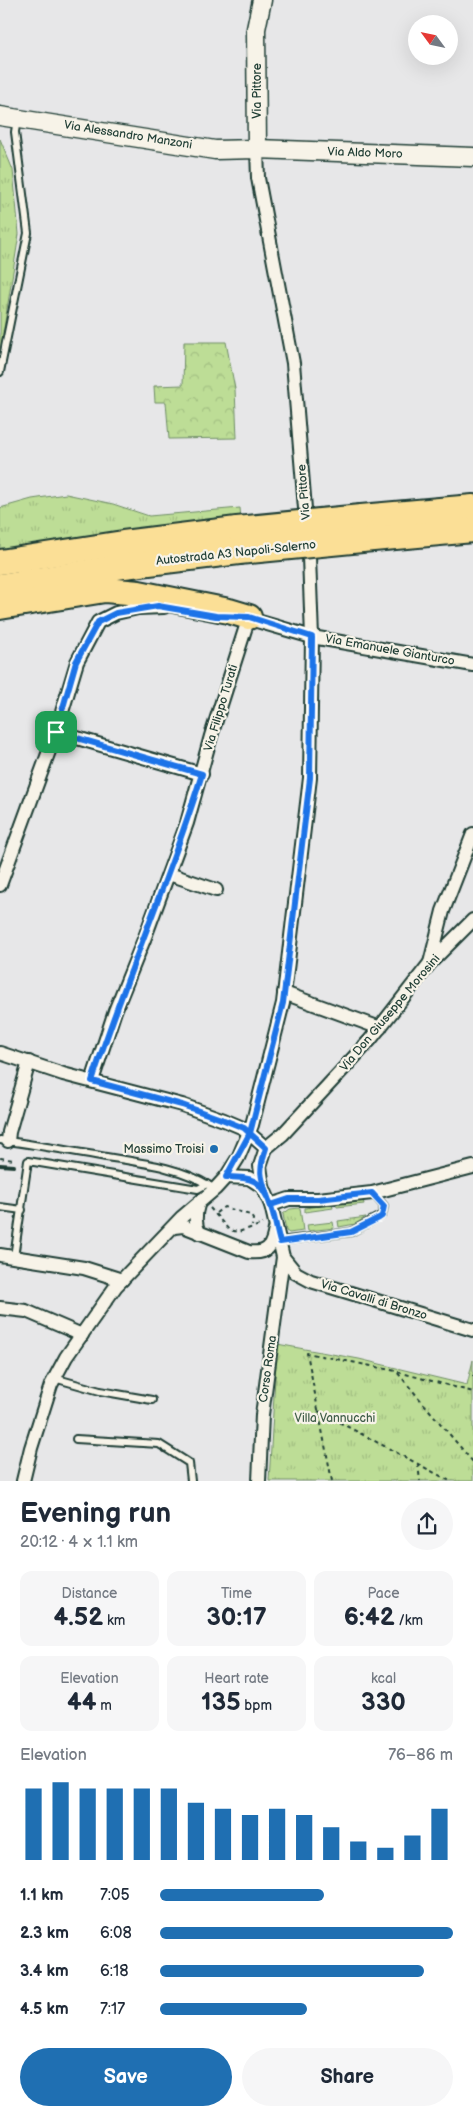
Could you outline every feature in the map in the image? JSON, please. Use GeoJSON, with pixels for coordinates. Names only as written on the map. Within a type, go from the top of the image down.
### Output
{"type":"FeatureCollection","features":[{"type":"Feature","properties":{"kind":"highway","name":"Autostrada A3 Napoli-Salerno"},"geometry":{"type":"LineString","coordinates":[[0,562],[123,543],[238,541],[362,529],[473,507]]}},
{"type":"Feature","properties":{"kind":"highway","name":"Autostrada A3 Napoli-Salerno"},"geometry":{"type":"LineString","coordinates":[[362,529],[473,530]]}},
{"type":"Feature","properties":{"kind":"highway","name":"Autostrada A3 Napoli-Salerno"},"geometry":{"type":"LineString","coordinates":[[0,586],[124,566],[238,541]]}},
{"type":"Feature","properties":{"kind":"highway"},"geometry":{"type":"LineString","coordinates":[[0,607],[105,590],[148,595],[229,611],[249,617]]}},
{"type":"Feature","properties":{"kind":"street","name":"Via Pittore"},"geometry":{"type":"LineString","coordinates":[[23,1481],[31,1448],[54,1378],[82,1334],[122,1280],[191,1208],[200,1202],[211,1187],[226,1177],[250,1133],[284,993],[310,778],[312,637],[308,548],[293,363],[258,178],[256,29],[262,0]]}},
{"type":"Feature","properties":{"kind":"street","name":"Via Alessandro Manzoni"},"geometry":{"type":"LineString","coordinates":[[8,118],[215,150],[257,149]]}},
{"type":"Feature","properties":{"kind":"street","name":"Via Aldo Moro"},"geometry":{"type":"LineString","coordinates":[[257,149],[473,157]]}},
{"type":"Feature","properties":{"kind":"street","name":"Via Emanuele Gianturco"},"geometry":{"type":"LineString","coordinates":[[0,885],[56,732],[76,662],[98,622],[116,613],[158,606],[216,616],[249,617],[312,637],[473,665]]}},
{"type":"Feature","properties":{"kind":"street","name":"Via Filippo Turati"},"geometry":{"type":"LineString","coordinates":[[92,1081],[115,1011],[169,874],[202,774],[211,736],[249,617]]}},
{"type":"Feature","properties":{"kind":"street"},"geometry":{"type":"LineString","coordinates":[[56,732],[202,774]]}},
{"type":"Feature","properties":{"kind":"street"},"geometry":{"type":"LineString","coordinates":[[430,963],[443,911],[473,834]]}},
{"type":"Feature","properties":{"kind":"street"},"geometry":{"type":"LineString","coordinates":[[169,874],[216,890]]}},
{"type":"Feature","properties":{"kind":"street","name":"Via Don Giuseppe Morosini"},"geometry":{"type":"LineString","coordinates":[[266,1148],[283,1134],[380,1028],[430,963],[473,920]]}},
{"type":"Feature","properties":{"kind":"street"},"geometry":{"type":"LineString","coordinates":[[284,993],[380,1028]]}},
{"type":"Feature","properties":{"kind":"street"},"geometry":{"type":"LineString","coordinates":[[0,1053],[92,1081],[182,1105],[244,1128],[266,1148],[260,1166],[263,1187],[271,1205],[283,1257]]}},
{"type":"Feature","properties":{"kind":"street"},"geometry":{"type":"LineString","coordinates":[[4,1141],[11,1124],[29,1062]]}},
{"type":"Feature","properties":{"kind":"street"},"geometry":{"type":"LineString","coordinates":[[271,1205],[289,1199],[318,1199],[372,1193],[473,1167]]}},
{"type":"Feature","properties":{"kind":"street"},"geometry":{"type":"LineString","coordinates":[[226,1177],[249,1178],[263,1187]]}},
{"type":"Feature","properties":{"kind":"street"},"geometry":{"type":"LineString","coordinates":[[199,1233],[196,1227],[196,1216],[200,1202]]}},
{"type":"Feature","properties":{"kind":"street"},"geometry":{"type":"LineString","coordinates":[[174,1227],[183,1226],[249,1252],[258,1253],[267,1251],[271,1246],[275,1225]]}},
{"type":"Feature","properties":{"kind":"street"},"geometry":{"type":"LineString","coordinates":[[0,1255],[84,1268],[122,1280]]}},
{"type":"Feature","properties":{"kind":"street","name":"Via Cavalli di Bronzo"},"geometry":{"type":"LineString","coordinates":[[283,1257],[296,1273],[311,1281],[473,1330]]}},
{"type":"Feature","properties":{"kind":"street","name":"Corso Roma"},"geometry":{"type":"LineString","coordinates":[[260,1481],[262,1415],[283,1257]]}},
{"type":"Feature","properties":{"kind":"street"},"geometry":{"type":"LineString","coordinates":[[0,1308],[26,1311],[82,1334]]}},
{"type":"Feature","properties":{"kind":"lane"},"geometry":{"type":"LineString","coordinates":[[0,372],[28,233],[15,132],[8,118]]}},
{"type":"Feature","properties":{"kind":"lane"},"geometry":{"type":"LineString","coordinates":[[4,1141],[172,1170],[211,1187]]}},
{"type":"Feature","properties":{"kind":"lane"},"geometry":{"type":"LineString","coordinates":[[14,1257],[28,1161],[198,1189],[211,1187]]}},
{"type":"Feature","properties":{"kind":"lane"},"geometry":{"type":"LineString","coordinates":[[280,1242],[351,1232],[359,1229],[382,1216],[384,1206],[372,1193]]}},
{"type":"Feature","properties":{"kind":"lane"},"geometry":{"type":"LineString","coordinates":[[0,1207],[22,1210]]}},
{"type":"Feature","properties":{"kind":"lane"},"geometry":{"type":"LineString","coordinates":[[54,1378],[100,1391],[152,1400]]}},
{"type":"Feature","properties":{"kind":"lane"},"geometry":{"type":"LineString","coordinates":[[76,1439],[159,1444],[189,1463],[191,1481]]}},
{"type":"Feature","properties":{"kind":"path"},"geometry":{"type":"LineString","coordinates":[[1,1158],[14,1160]]}},
{"type":"Feature","properties":{"kind":"path"},"geometry":{"type":"LineString","coordinates":[[200,1202],[216,1214],[229,1230],[238,1232],[251,1227],[275,1225]]}},
{"type":"Feature","properties":{"kind":"path"},"geometry":{"type":"LineString","coordinates":[[216,1214],[224,1207],[250,1215],[254,1219],[251,1227]]}},
{"type":"Feature","properties":{"kind":"path"},"geometry":{"type":"LineString","coordinates":[[332,1481],[306,1353],[396,1371],[473,1392]]}},
{"type":"Feature","properties":{"kind":"path"},"geometry":{"type":"LineString","coordinates":[[396,1371],[473,1462]]}},
{"type":"Feature","properties":{"kind":"path"},"geometry":{"type":"LineString","coordinates":[[318,1411],[450,1481]]}},
{"type":"Feature","properties":{"kind":"path"},"geometry":{"type":"LineString","coordinates":[[418,1464],[420,1481]]}},
{"type":"Feature","properties":{"kind":"green space"},"geometry":{"type":"Polygon","coordinates":[[[0,139],[13,170],[19,234],[0,353],[0,139]]]}},
{"type":"Feature","properties":{"kind":"green space"},"geometry":{"type":"Polygon","coordinates":[[[184,342],[226,342],[235,389],[237,438],[169,439],[166,402],[155,402],[154,386],[183,385],[184,342]]]}},
{"type":"Feature","properties":{"kind":"green space"},"geometry":{"type":"Polygon","coordinates":[[[66,494],[113,504],[149,516],[240,508],[241,519],[0,550],[0,508],[32,499],[66,494]]]}},
{"type":"Feature","properties":{"kind":"green space"},"geometry":{"type":"Polygon","coordinates":[[[363,1200],[364,1204],[337,1207],[336,1203],[363,1200]]]}},
{"type":"Feature","properties":{"kind":"green space"},"geometry":{"type":"Polygon","coordinates":[[[332,1204],[333,1208],[305,1212],[305,1208],[332,1204]]]}},
{"type":"Feature","properties":{"kind":"green space"},"geometry":{"type":"Polygon","coordinates":[[[300,1208],[303,1231],[289,1233],[286,1231],[283,1214],[290,1209],[300,1208]]]}},
{"type":"Feature","properties":{"kind":"green space"},"geometry":{"type":"Polygon","coordinates":[[[366,1217],[355,1224],[339,1227],[338,1221],[366,1217]]]}},
{"type":"Feature","properties":{"kind":"green space"},"geometry":{"type":"Polygon","coordinates":[[[333,1222],[334,1228],[308,1231],[307,1225],[333,1222]]]}},
{"type":"Feature","properties":{"kind":"green space","name":"Villa Vannucchi"},"geometry":{"type":"Polygon","coordinates":[[[277,1344],[359,1359],[467,1385],[473,1360],[473,1481],[269,1481],[277,1344]]]}},
{"type":"Feature","properties":{"kind":"railway"},"geometry":{"type":"LineString","coordinates":[[0,1165],[14,1166]]}},
{"type":"Feature","properties":{"kind":"place","name":"Massimo Troisi"},"geometry":{"type":"Point","coordinates":[214,1149]}},
{"type":"Feature","properties":{"kind":"route"},"geometry":{"type":"LineString","coordinates":[[56,732],[76,662],[98,622],[116,613],[158,606],[216,616],[249,617],[312,637],[310,778],[283,1003],[250,1133],[226,1177],[249,1178],[263,1187],[271,1205],[289,1199],[318,1199],[372,1193],[384,1206],[382,1216],[351,1232],[280,1242],[271,1205],[263,1187],[260,1166],[266,1148],[250,1133],[244,1128],[182,1105],[92,1081],[115,1011],[162,893],[202,774],[56,732]]}}]}
